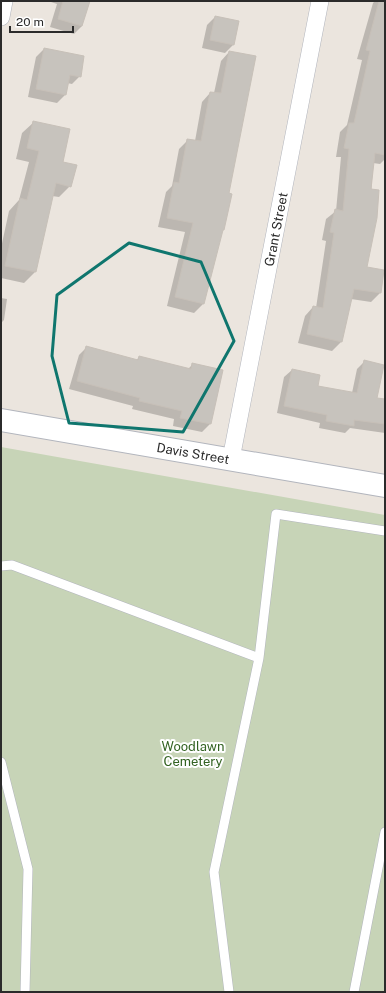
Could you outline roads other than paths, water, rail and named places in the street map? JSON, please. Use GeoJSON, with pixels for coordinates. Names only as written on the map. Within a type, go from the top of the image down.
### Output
{"type":"FeatureCollection","features":[{"type":"Feature","properties":{"kind":"street"},"geometry":{"type":"LineString","coordinates":[[1,17],[4,1]]}},
{"type":"Feature","properties":{"kind":"street","name":"Grant Street"},"geometry":{"type":"LineString","coordinates":[[232,459],[320,1]]}},
{"type":"Feature","properties":{"kind":"street","name":"Davis Street"},"geometry":{"type":"LineString","coordinates":[[1,420],[385,486]]}},
{"type":"Feature","properties":{"kind":"lane"},"geometry":{"type":"LineString","coordinates":[[229,992],[214,872],[259,658],[276,514],[385,531]]}},
{"type":"Feature","properties":{"kind":"lane"},"geometry":{"type":"LineString","coordinates":[[1,566],[12,565],[259,658]]}},
{"type":"Feature","properties":{"kind":"lane"},"geometry":{"type":"LineString","coordinates":[[1,762],[28,869],[25,992]]}},
{"type":"Feature","properties":{"kind":"lane"},"geometry":{"type":"LineString","coordinates":[[354,992],[385,832]]}},
{"type":"Feature","properties":{"kind":"park label","name":"Woodlawn Cemetery"},"geometry":{"type":"Point","coordinates":[193,754]}}]}
